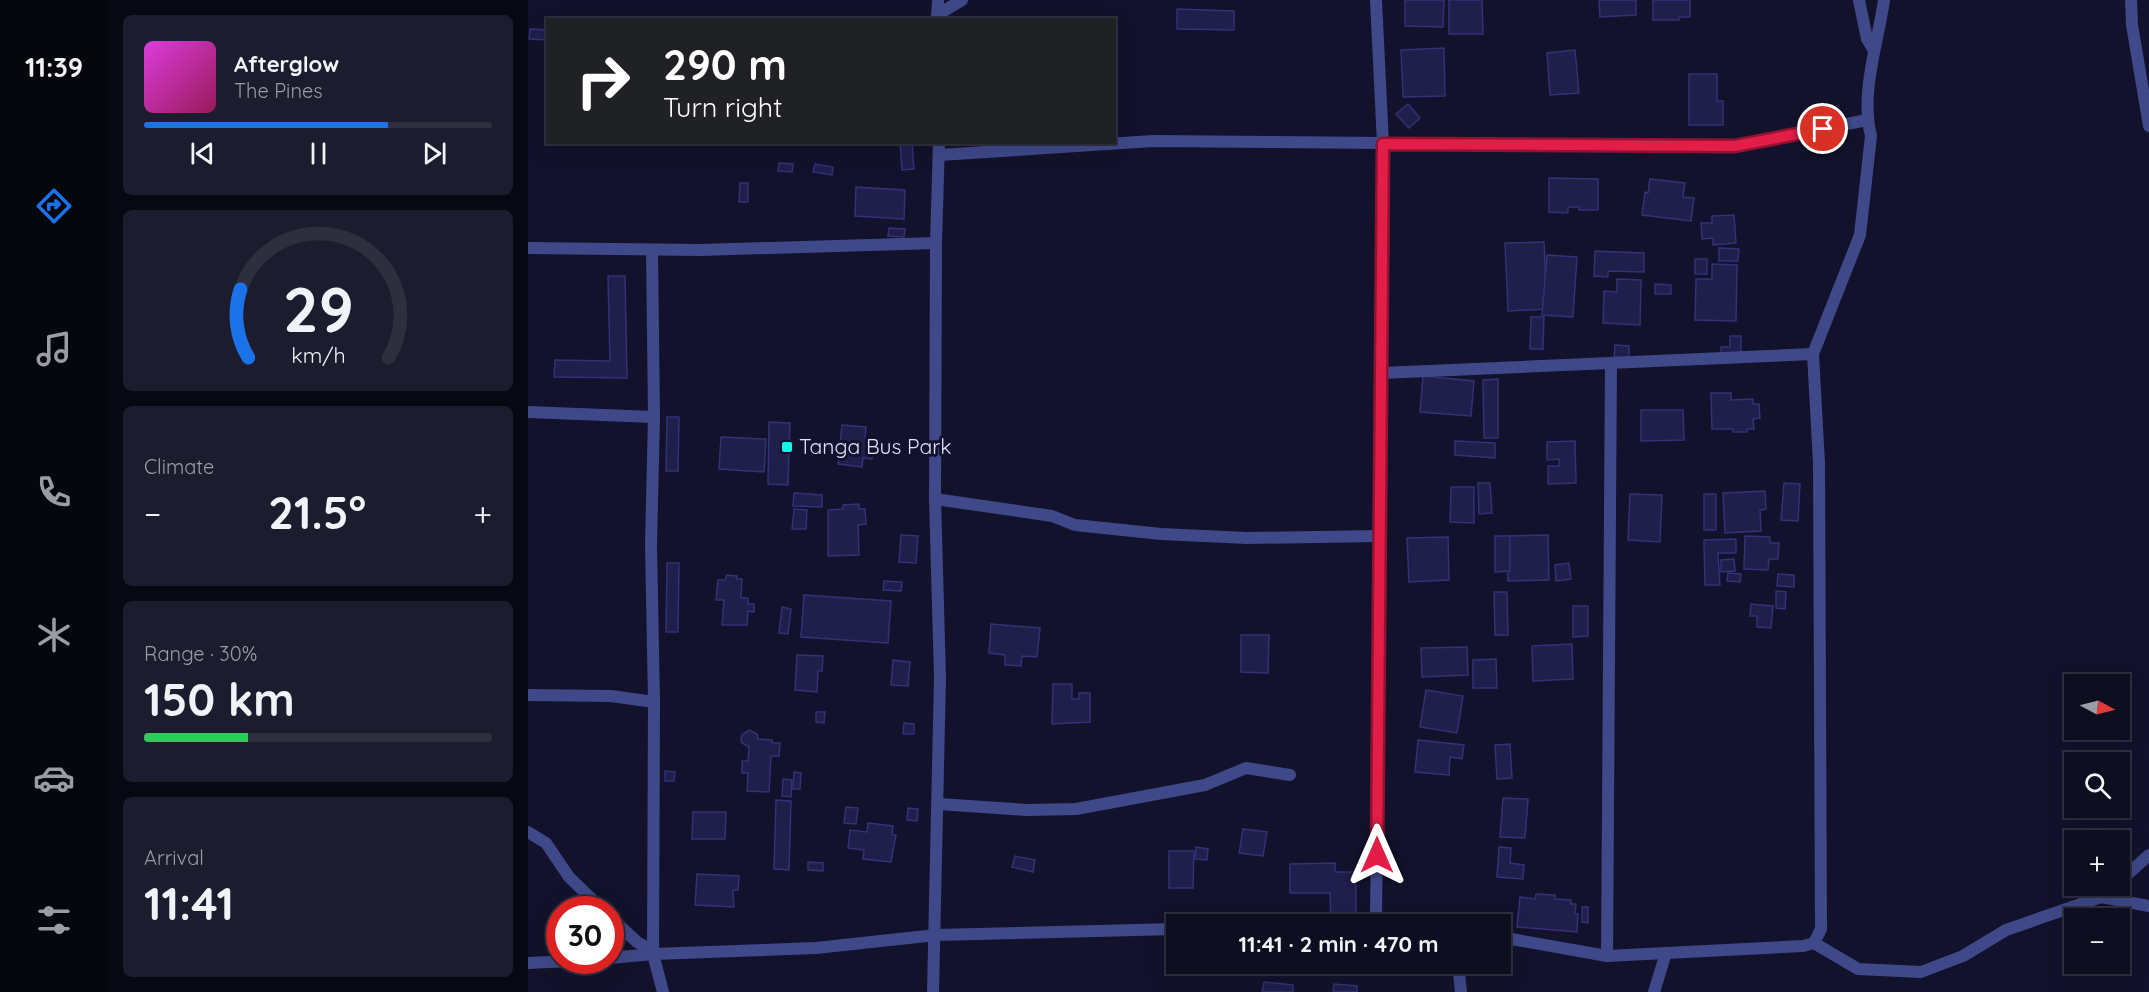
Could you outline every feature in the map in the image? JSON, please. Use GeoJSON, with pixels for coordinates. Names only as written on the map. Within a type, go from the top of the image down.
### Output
{"type":"FeatureCollection","features":[{"type":"Feature","properties":{"kind":"street"},"geometry":{"type":"LineString","coordinates":[[937,17],[938,0]]}},
{"type":"Feature","properties":{"kind":"street"},"geometry":{"type":"LineString","coordinates":[[937,17],[962,0]]}},
{"type":"Feature","properties":{"kind":"street"},"geometry":{"type":"LineString","coordinates":[[1376,0],[1383,144],[1376,914]]}},
{"type":"Feature","properties":{"kind":"street"},"geometry":{"type":"LineString","coordinates":[[1859,0],[1867,39],[1873,49]]}},
{"type":"Feature","properties":{"kind":"street"},"geometry":{"type":"LineString","coordinates":[[1814,943],[1821,929],[1822,919],[1819,463],[1813,354],[1860,235],[1871,136],[1867,120],[1873,49],[1884,0]]}},
{"type":"Feature","properties":{"kind":"street"},"geometry":{"type":"LineString","coordinates":[[2131,0],[2132,25],[2149,126]]}},
{"type":"Feature","properties":{"kind":"street"},"geometry":{"type":"LineString","coordinates":[[1116,142],[1735,146],[1867,120]]}},
{"type":"Feature","properties":{"kind":"street"},"geometry":{"type":"LineString","coordinates":[[933,992],[939,804],[940,677],[935,499],[936,243],[940,149],[1073,144]]}},
{"type":"Feature","properties":{"kind":"street"},"geometry":{"type":"LineString","coordinates":[[528,248],[726,249],[936,243]]}},
{"type":"Feature","properties":{"kind":"street"},"geometry":{"type":"LineString","coordinates":[[652,249],[653,953],[663,992]]}},
{"type":"Feature","properties":{"kind":"street"},"geometry":{"type":"LineString","coordinates":[[1382,373],[1813,354]]}},
{"type":"Feature","properties":{"kind":"street"},"geometry":{"type":"LineString","coordinates":[[1608,956],[1611,363]]}},
{"type":"Feature","properties":{"kind":"street"},"geometry":{"type":"LineString","coordinates":[[528,412],[654,417]]}},
{"type":"Feature","properties":{"kind":"street"},"geometry":{"type":"LineString","coordinates":[[935,499],[1053,516],[1075,525],[1161,534],[1246,538],[1380,536]]}},
{"type":"Feature","properties":{"kind":"street"},"geometry":{"type":"LineString","coordinates":[[528,695],[611,696],[654,702]]}},
{"type":"Feature","properties":{"kind":"street"},"geometry":{"type":"LineString","coordinates":[[939,804],[1028,810],[1076,809],[1205,785],[1246,768],[1290,775]]}},
{"type":"Feature","properties":{"kind":"street"},"geometry":{"type":"LineString","coordinates":[[528,832],[546,843],[569,877],[589,896]]}},
{"type":"Feature","properties":{"kind":"street"},"geometry":{"type":"LineString","coordinates":[[2130,872],[2149,855]]}},
{"type":"Feature","properties":{"kind":"street"},"geometry":{"type":"LineString","coordinates":[[1511,939],[1608,956],[1803,946],[1814,943],[1858,969],[1921,972],[1963,956],[2006,930],[2101,897],[2149,906]]}},
{"type":"Feature","properties":{"kind":"street"},"geometry":{"type":"LineString","coordinates":[[624,956],[653,953],[816,948],[936,935],[1166,929]]}},
{"type":"Feature","properties":{"kind":"street"},"geometry":{"type":"LineString","coordinates":[[624,930],[653,953]]}},
{"type":"Feature","properties":{"kind":"street"},"geometry":{"type":"LineString","coordinates":[[1654,992],[1666,953]]}},
{"type":"Feature","properties":{"kind":"street"},"geometry":{"type":"LineString","coordinates":[[528,963],[546,962]]}},
{"type":"Feature","properties":{"kind":"street"},"geometry":{"type":"LineString","coordinates":[[1459,974],[1461,992]]}},
{"type":"Feature","properties":{"kind":"building"},"geometry":{"type":"Polygon","coordinates":[[[1405,0],[1444,0],[1443,27],[1405,26],[1405,0]]]}},
{"type":"Feature","properties":{"kind":"building"},"geometry":{"type":"Polygon","coordinates":[[[1449,0],[1482,0],[1483,34],[1449,34],[1449,0]]]}},
{"type":"Feature","properties":{"kind":"building"},"geometry":{"type":"Polygon","coordinates":[[[1599,0],[1636,0],[1636,15],[1600,17],[1599,0]]]}},
{"type":"Feature","properties":{"kind":"building"},"geometry":{"type":"Polygon","coordinates":[[[1653,0],[1690,0],[1690,17],[1679,17],[1679,20],[1653,20],[1653,0]]]}},
{"type":"Feature","properties":{"kind":"building"},"geometry":{"type":"Polygon","coordinates":[[[1177,9],[1234,11],[1234,30],[1177,29],[1177,9]]]}},
{"type":"Feature","properties":{"kind":"building"},"geometry":{"type":"Polygon","coordinates":[[[530,29],[546,30],[546,40],[529,39],[530,29]]]}},
{"type":"Feature","properties":{"kind":"building"},"geometry":{"type":"Polygon","coordinates":[[[1444,48],[1445,96],[1403,97],[1401,50],[1444,48]]]}},
{"type":"Feature","properties":{"kind":"building"},"geometry":{"type":"Polygon","coordinates":[[[1575,50],[1579,93],[1550,95],[1547,53],[1575,50]]]}},
{"type":"Feature","properties":{"kind":"building"},"geometry":{"type":"Polygon","coordinates":[[[1689,74],[1717,74],[1717,101],[1723,101],[1723,125],[1689,125],[1689,74]]]}},
{"type":"Feature","properties":{"kind":"building"},"geometry":{"type":"Polygon","coordinates":[[[1408,104],[1420,118],[1409,128],[1396,114],[1408,104]]]}},
{"type":"Feature","properties":{"kind":"building"},"geometry":{"type":"Polygon","coordinates":[[[900,144],[912,144],[914,169],[902,170],[900,144]]]}},
{"type":"Feature","properties":{"kind":"building"},"geometry":{"type":"Polygon","coordinates":[[[779,163],[793,164],[792,172],[778,171],[779,163]]]}},
{"type":"Feature","properties":{"kind":"building"},"geometry":{"type":"Polygon","coordinates":[[[815,164],[833,167],[832,175],[813,172],[815,164]]]}},
{"type":"Feature","properties":{"kind":"building"},"geometry":{"type":"Polygon","coordinates":[[[1549,178],[1598,179],[1598,210],[1579,210],[1579,207],[1568,207],[1568,213],[1549,212],[1549,178]]]}},
{"type":"Feature","properties":{"kind":"building"},"geometry":{"type":"Polygon","coordinates":[[[1650,179],[1685,183],[1683,197],[1694,198],[1691,221],[1642,215],[1645,192],[1648,193],[1650,179]]]}},
{"type":"Feature","properties":{"kind":"building"},"geometry":{"type":"Polygon","coordinates":[[[740,183],[748,183],[748,202],[739,202],[740,183]]]}},
{"type":"Feature","properties":{"kind":"building"},"geometry":{"type":"Polygon","coordinates":[[[856,187],[905,190],[904,219],[855,216],[856,187]]]}},
{"type":"Feature","properties":{"kind":"building"},"geometry":{"type":"Polygon","coordinates":[[[1734,215],[1736,243],[1713,245],[1713,238],[1702,239],[1701,223],[1712,223],[1712,216],[1734,215]]]}},
{"type":"Feature","properties":{"kind":"building"},"geometry":{"type":"Polygon","coordinates":[[[889,228],[905,229],[904,237],[888,236],[889,228]]]}},
{"type":"Feature","properties":{"kind":"building"},"geometry":{"type":"Polygon","coordinates":[[[1544,242],[1547,309],[1508,311],[1505,243],[1544,242]]]}},
{"type":"Feature","properties":{"kind":"building"},"geometry":{"type":"Polygon","coordinates":[[[1719,248],[1739,249],[1738,261],[1719,261],[1719,248]]]}},
{"type":"Feature","properties":{"kind":"building"},"geometry":{"type":"Polygon","coordinates":[[[1595,251],[1644,253],[1644,272],[1608,271],[1608,277],[1594,276],[1595,251]]]}},
{"type":"Feature","properties":{"kind":"building"},"geometry":{"type":"Polygon","coordinates":[[[1547,255],[1577,257],[1573,317],[1542,315],[1547,255]]]}},
{"type":"Feature","properties":{"kind":"building"},"geometry":{"type":"Polygon","coordinates":[[[1695,259],[1707,259],[1707,274],[1695,274],[1695,259]]]}},
{"type":"Feature","properties":{"kind":"building"},"geometry":{"type":"Polygon","coordinates":[[[1712,264],[1737,265],[1736,321],[1695,320],[1696,279],[1712,279],[1712,264]]]}},
{"type":"Feature","properties":{"kind":"building"},"geometry":{"type":"Polygon","coordinates":[[[608,276],[625,276],[627,378],[554,377],[555,360],[610,361],[608,276]]]}},
{"type":"Feature","properties":{"kind":"building"},"geometry":{"type":"Polygon","coordinates":[[[1617,279],[1641,280],[1640,325],[1603,323],[1604,291],[1617,292],[1617,279]]]}},
{"type":"Feature","properties":{"kind":"building"},"geometry":{"type":"Polygon","coordinates":[[[1655,284],[1671,285],[1671,294],[1655,294],[1655,284]]]}},
{"type":"Feature","properties":{"kind":"building"},"geometry":{"type":"Polygon","coordinates":[[[1531,317],[1544,317],[1543,349],[1530,349],[1531,317]]]}},
{"type":"Feature","properties":{"kind":"building"},"geometry":{"type":"Polygon","coordinates":[[[1730,336],[1741,336],[1741,357],[1721,357],[1721,347],[1730,347],[1730,336]]]}},
{"type":"Feature","properties":{"kind":"building"},"geometry":{"type":"Polygon","coordinates":[[[1615,345],[1629,346],[1629,359],[1614,359],[1615,345]]]}},
{"type":"Feature","properties":{"kind":"building"},"geometry":{"type":"Polygon","coordinates":[[[1423,376],[1474,381],[1471,416],[1420,412],[1423,376]]]}},
{"type":"Feature","properties":{"kind":"building"},"geometry":{"type":"Polygon","coordinates":[[[1498,379],[1498,438],[1484,438],[1483,380],[1498,379]]]}},
{"type":"Feature","properties":{"kind":"building"},"geometry":{"type":"Polygon","coordinates":[[[1711,393],[1731,393],[1731,400],[1753,399],[1753,404],[1759,404],[1760,418],[1753,419],[1754,429],[1747,429],[1747,432],[1733,432],[1733,429],[1712,429],[1711,393]]]}},
{"type":"Feature","properties":{"kind":"building"},"geometry":{"type":"Polygon","coordinates":[[[1641,410],[1683,410],[1684,440],[1641,441],[1641,410]]]}},
{"type":"Feature","properties":{"kind":"building"},"geometry":{"type":"Polygon","coordinates":[[[667,417],[679,417],[678,471],[666,471],[667,417]]]}},
{"type":"Feature","properties":{"kind":"building"},"geometry":{"type":"Polygon","coordinates":[[[769,422],[790,423],[788,485],[768,484],[769,422]]]}},
{"type":"Feature","properties":{"kind":"building"},"geometry":{"type":"Polygon","coordinates":[[[842,425],[866,427],[865,438],[874,440],[872,459],[863,458],[862,467],[838,464],[842,425]]]}},
{"type":"Feature","properties":{"kind":"building"},"geometry":{"type":"Polygon","coordinates":[[[721,437],[766,439],[764,472],[719,469],[721,437]]]}},
{"type":"Feature","properties":{"kind":"building"},"geometry":{"type":"Polygon","coordinates":[[[1455,441],[1495,443],[1495,458],[1455,455],[1455,441]]]}},
{"type":"Feature","properties":{"kind":"building"},"geometry":{"type":"Polygon","coordinates":[[[1575,441],[1576,483],[1548,484],[1548,466],[1559,466],[1559,459],[1547,460],[1547,442],[1575,441]]]}},
{"type":"Feature","properties":{"kind":"building"},"geometry":{"type":"Polygon","coordinates":[[[1478,483],[1490,483],[1492,513],[1479,514],[1478,483]]]}},
{"type":"Feature","properties":{"kind":"building"},"geometry":{"type":"Polygon","coordinates":[[[1784,483],[1800,484],[1798,521],[1781,520],[1784,483]]]}},
{"type":"Feature","properties":{"kind":"building"},"geometry":{"type":"Polygon","coordinates":[[[1451,487],[1474,487],[1474,523],[1450,522],[1451,487]]]}},
{"type":"Feature","properties":{"kind":"building"},"geometry":{"type":"Polygon","coordinates":[[[1765,491],[1766,509],[1760,510],[1761,531],[1725,533],[1723,493],[1765,491]]]}},
{"type":"Feature","properties":{"kind":"building"},"geometry":{"type":"Polygon","coordinates":[[[794,493],[822,495],[822,507],[793,506],[794,493]]]}},
{"type":"Feature","properties":{"kind":"building"},"geometry":{"type":"Polygon","coordinates":[[[1630,494],[1662,495],[1660,542],[1628,540],[1630,494]]]}},
{"type":"Feature","properties":{"kind":"building"},"geometry":{"type":"Polygon","coordinates":[[[1704,494],[1716,494],[1716,530],[1704,530],[1704,494]]]}},
{"type":"Feature","properties":{"kind":"building"},"geometry":{"type":"Polygon","coordinates":[[[859,504],[859,509],[865,509],[866,524],[858,525],[859,555],[828,556],[828,510],[843,509],[843,505],[859,504]]]}},
{"type":"Feature","properties":{"kind":"building"},"geometry":{"type":"Polygon","coordinates":[[[794,509],[807,510],[806,529],[792,529],[794,509]]]}},
{"type":"Feature","properties":{"kind":"building"},"geometry":{"type":"Polygon","coordinates":[[[901,535],[918,536],[916,563],[899,562],[901,535]]]}},
{"type":"Feature","properties":{"kind":"building"},"geometry":{"type":"Polygon","coordinates":[[[1548,535],[1549,580],[1508,581],[1507,536],[1548,535]]]}},
{"type":"Feature","properties":{"kind":"building"},"geometry":{"type":"Polygon","coordinates":[[[1495,536],[1510,536],[1510,571],[1495,572],[1495,536]]]}},
{"type":"Feature","properties":{"kind":"building"},"geometry":{"type":"Polygon","coordinates":[[[1745,536],[1770,537],[1770,543],[1779,543],[1778,559],[1769,559],[1768,570],[1744,569],[1745,536]]]}},
{"type":"Feature","properties":{"kind":"building"},"geometry":{"type":"Polygon","coordinates":[[[1448,537],[1449,580],[1409,582],[1407,538],[1448,537]]]}},
{"type":"Feature","properties":{"kind":"building"},"geometry":{"type":"Polygon","coordinates":[[[1736,539],[1736,553],[1718,553],[1720,585],[1705,585],[1704,540],[1736,539]]]}},
{"type":"Feature","properties":{"kind":"building"},"geometry":{"type":"Polygon","coordinates":[[[1734,559],[1735,571],[1721,572],[1721,560],[1734,559]]]}},
{"type":"Feature","properties":{"kind":"building"},"geometry":{"type":"Polygon","coordinates":[[[667,563],[679,563],[678,632],[666,632],[667,563]]]}},
{"type":"Feature","properties":{"kind":"building"},"geometry":{"type":"Polygon","coordinates":[[[1569,563],[1571,579],[1556,581],[1555,565],[1569,563]]]}},
{"type":"Feature","properties":{"kind":"building"},"geometry":{"type":"Polygon","coordinates":[[[1728,573],[1741,574],[1740,582],[1727,581],[1728,573]]]}},
{"type":"Feature","properties":{"kind":"building"},"geometry":{"type":"Polygon","coordinates":[[[1778,574],[1794,575],[1794,587],[1777,586],[1778,574]]]}},
{"type":"Feature","properties":{"kind":"building"},"geometry":{"type":"Polygon","coordinates":[[[727,575],[742,579],[741,598],[748,598],[748,604],[754,604],[754,612],[748,611],[747,625],[722,625],[724,600],[716,600],[718,580],[725,580],[727,575]]]}},
{"type":"Feature","properties":{"kind":"building"},"geometry":{"type":"Polygon","coordinates":[[[884,581],[902,582],[901,591],[883,590],[884,581]]]}},
{"type":"Feature","properties":{"kind":"building"},"geometry":{"type":"Polygon","coordinates":[[[1776,591],[1786,592],[1785,609],[1776,608],[1776,591]]]}},
{"type":"Feature","properties":{"kind":"building"},"geometry":{"type":"Polygon","coordinates":[[[1494,592],[1507,592],[1508,635],[1495,635],[1494,592]]]}},
{"type":"Feature","properties":{"kind":"building"},"geometry":{"type":"Polygon","coordinates":[[[804,595],[891,601],[888,643],[801,637],[804,595]]]}},
{"type":"Feature","properties":{"kind":"building"},"geometry":{"type":"Polygon","coordinates":[[[1751,604],[1773,606],[1771,628],[1757,627],[1757,616],[1750,616],[1751,604]]]}},
{"type":"Feature","properties":{"kind":"building"},"geometry":{"type":"Polygon","coordinates":[[[1573,606],[1588,606],[1588,636],[1573,637],[1573,606]]]}},
{"type":"Feature","properties":{"kind":"building"},"geometry":{"type":"Polygon","coordinates":[[[782,607],[791,609],[788,634],[779,633],[782,607]]]}},
{"type":"Feature","properties":{"kind":"building"},"geometry":{"type":"Polygon","coordinates":[[[991,624],[1040,628],[1037,657],[1022,656],[1021,666],[1005,665],[1005,655],[989,653],[991,624]]]}},
{"type":"Feature","properties":{"kind":"building"},"geometry":{"type":"Polygon","coordinates":[[[1241,635],[1269,635],[1268,673],[1241,672],[1241,635]]]}},
{"type":"Feature","properties":{"kind":"building"},"geometry":{"type":"Polygon","coordinates":[[[1572,644],[1573,679],[1533,681],[1532,646],[1572,644]]]}},
{"type":"Feature","properties":{"kind":"building"},"geometry":{"type":"Polygon","coordinates":[[[1467,647],[1468,675],[1422,677],[1421,648],[1467,647]]]}},
{"type":"Feature","properties":{"kind":"building"},"geometry":{"type":"Polygon","coordinates":[[[797,655],[823,656],[822,671],[818,671],[817,692],[795,690],[797,655]]]}},
{"type":"Feature","properties":{"kind":"building"},"geometry":{"type":"Polygon","coordinates":[[[1496,659],[1497,688],[1473,688],[1473,660],[1496,659]]]}},
{"type":"Feature","properties":{"kind":"building"},"geometry":{"type":"Polygon","coordinates":[[[893,660],[910,662],[908,686],[891,685],[893,660]]]}},
{"type":"Feature","properties":{"kind":"building"},"geometry":{"type":"Polygon","coordinates":[[[1053,684],[1072,684],[1072,699],[1079,699],[1079,693],[1090,693],[1090,722],[1052,724],[1053,684]]]}},
{"type":"Feature","properties":{"kind":"building"},"geometry":{"type":"Polygon","coordinates":[[[1426,690],[1463,696],[1457,733],[1420,727],[1426,690]]]}},
{"type":"Feature","properties":{"kind":"building"},"geometry":{"type":"Polygon","coordinates":[[[816,712],[825,712],[824,723],[816,722],[816,712]]]}},
{"type":"Feature","properties":{"kind":"building"},"geometry":{"type":"Polygon","coordinates":[[[904,723],[914,724],[914,734],[903,734],[904,723]]]}},
{"type":"Feature","properties":{"kind":"building"},"geometry":{"type":"Polygon","coordinates":[[[749,730],[757,734],[758,739],[780,743],[779,756],[771,756],[769,792],[747,791],[748,773],[742,773],[742,761],[748,761],[749,747],[742,743],[741,739],[742,735],[749,730]]]}},
{"type":"Feature","properties":{"kind":"building"},"geometry":{"type":"Polygon","coordinates":[[[1418,740],[1464,745],[1462,759],[1450,757],[1449,775],[1415,772],[1418,740]]]}},
{"type":"Feature","properties":{"kind":"building"},"geometry":{"type":"Polygon","coordinates":[[[1510,744],[1512,778],[1497,779],[1495,745],[1510,744]]]}},
{"type":"Feature","properties":{"kind":"building"},"geometry":{"type":"Polygon","coordinates":[[[665,771],[675,772],[674,781],[665,781],[665,771]]]}},
{"type":"Feature","properties":{"kind":"building"},"geometry":{"type":"Polygon","coordinates":[[[794,772],[801,773],[800,789],[793,789],[794,772]]]}},
{"type":"Feature","properties":{"kind":"building"},"geometry":{"type":"Polygon","coordinates":[[[783,779],[792,780],[791,797],[782,796],[783,779]]]}},
{"type":"Feature","properties":{"kind":"building"},"geometry":{"type":"Polygon","coordinates":[[[1503,798],[1528,799],[1525,838],[1500,837],[1503,798]]]}},
{"type":"Feature","properties":{"kind":"building"},"geometry":{"type":"Polygon","coordinates":[[[776,800],[791,801],[789,870],[774,869],[776,800]]]}},
{"type":"Feature","properties":{"kind":"building"},"geometry":{"type":"Polygon","coordinates":[[[846,807],[858,808],[856,824],[844,823],[846,807]]]}},
{"type":"Feature","properties":{"kind":"building"},"geometry":{"type":"Polygon","coordinates":[[[908,808],[918,809],[917,821],[907,820],[908,808]]]}},
{"type":"Feature","properties":{"kind":"building"},"geometry":{"type":"Polygon","coordinates":[[[693,812],[726,812],[725,839],[692,839],[693,812]]]}},
{"type":"Feature","properties":{"kind":"building"},"geometry":{"type":"Polygon","coordinates":[[[868,823],[893,826],[892,835],[896,835],[891,862],[863,859],[864,850],[848,848],[850,830],[867,832],[868,823]]]}},
{"type":"Feature","properties":{"kind":"building"},"geometry":{"type":"Polygon","coordinates":[[[1243,829],[1267,832],[1263,856],[1239,853],[1243,829]]]}},
{"type":"Feature","properties":{"kind":"building"},"geometry":{"type":"Polygon","coordinates":[[[1196,847],[1208,849],[1207,860],[1195,859],[1196,847]]]}},
{"type":"Feature","properties":{"kind":"building"},"geometry":{"type":"Polygon","coordinates":[[[1499,847],[1511,848],[1510,863],[1524,865],[1523,879],[1497,877],[1499,847]]]}},
{"type":"Feature","properties":{"kind":"building"},"geometry":{"type":"Polygon","coordinates":[[[1169,851],[1194,851],[1193,888],[1169,888],[1169,851]]]}},
{"type":"Feature","properties":{"kind":"building"},"geometry":{"type":"Polygon","coordinates":[[[1015,856],[1035,860],[1033,872],[1012,867],[1015,856]]]}},
{"type":"Feature","properties":{"kind":"building"},"geometry":{"type":"Polygon","coordinates":[[[808,862],[823,863],[823,871],[808,870],[808,862]]]}},
{"type":"Feature","properties":{"kind":"building"},"geometry":{"type":"Polygon","coordinates":[[[1335,863],[1335,872],[1356,872],[1356,914],[1331,914],[1330,893],[1290,893],[1290,864],[1335,863]]]}},
{"type":"Feature","properties":{"kind":"building"},"geometry":{"type":"Polygon","coordinates":[[[697,874],[739,876],[738,890],[733,890],[734,907],[695,905],[697,874]]]}},
{"type":"Feature","properties":{"kind":"building"},"geometry":{"type":"Polygon","coordinates":[[[1536,894],[1555,895],[1555,899],[1571,900],[1571,904],[1576,904],[1577,932],[1517,927],[1520,897],[1535,899],[1536,894]]]}},
{"type":"Feature","properties":{"kind":"building"},"geometry":{"type":"Polygon","coordinates":[[[1582,907],[1588,907],[1588,923],[1582,922],[1582,907]]]}},
{"type":"Feature","properties":{"kind":"building"},"geometry":{"type":"Polygon","coordinates":[[[1264,982],[1293,985],[1293,992],[1262,992],[1264,982]]]}},
{"type":"Feature","properties":{"kind":"building"},"geometry":{"type":"Polygon","coordinates":[[[1334,984],[1357,986],[1357,992],[1333,992],[1334,984]]]}},
{"type":"Feature","properties":{"kind":"place","name":"Tanga Bus Park"},"geometry":{"type":"Point","coordinates":[787,447]}},
{"type":"Feature","properties":{"kind":"route"},"geometry":{"type":"LineString","coordinates":[[1377,855],[1383,144],[1735,146],[1823,129]]}}]}
